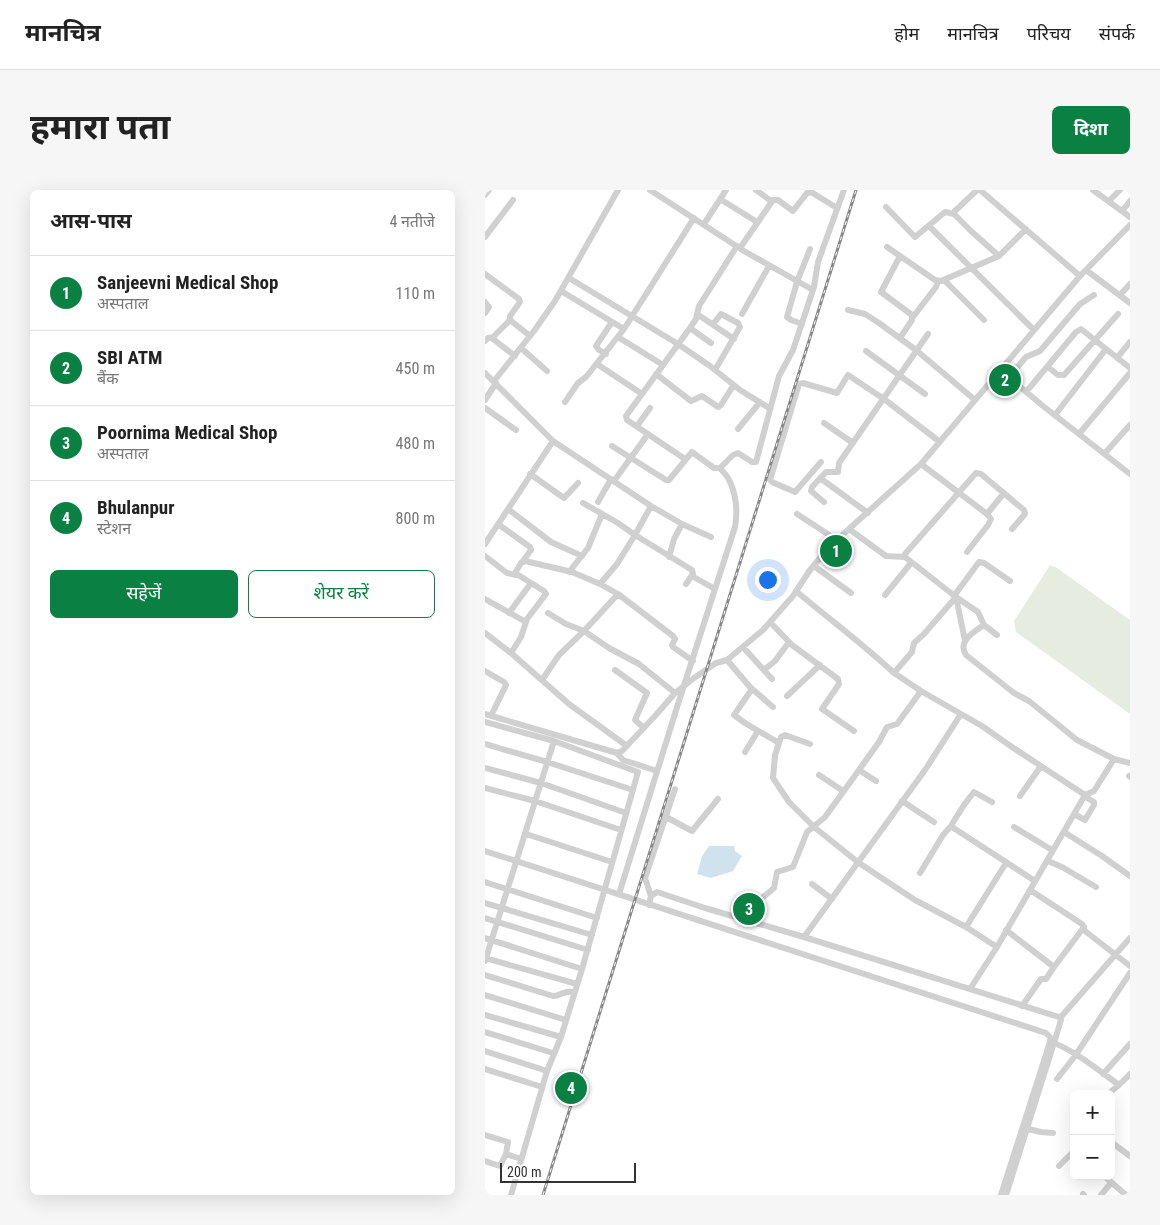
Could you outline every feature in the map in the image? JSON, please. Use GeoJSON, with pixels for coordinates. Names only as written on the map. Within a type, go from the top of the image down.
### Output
{"type":"FeatureCollection","features":[{"type":"Feature","properties":{"kind":"street"},"geometry":{"type":"LineString","coordinates":[[485,400],[495,382],[561,291],[618,190]]}},
{"type":"Feature","properties":{"kind":"street"},"geometry":{"type":"LineString","coordinates":[[650,190],[738,247],[813,290]]}},
{"type":"Feature","properties":{"kind":"street"},"geometry":{"type":"LineString","coordinates":[[704,224],[726,190]]}},
{"type":"Feature","properties":{"kind":"street"},"geometry":{"type":"LineString","coordinates":[[756,190],[771,201]]}},
{"type":"Feature","properties":{"kind":"street"},"geometry":{"type":"LineString","coordinates":[[612,446],[668,481],[689,453],[693,452],[714,468],[720,468],[733,455],[739,453],[752,462],[756,462],[779,376],[792,354],[813,290],[817,266],[844,190]]}},
{"type":"Feature","properties":{"kind":"street"},"geometry":{"type":"LineString","coordinates":[[954,214],[979,190],[1080,276]]}},
{"type":"Feature","properties":{"kind":"street"},"geometry":{"type":"LineString","coordinates":[[1093,190],[1130,217]]}},
{"type":"Feature","properties":{"kind":"street"},"geometry":{"type":"LineString","coordinates":[[1109,201],[1120,190]]}},
{"type":"Feature","properties":{"kind":"street"},"geometry":{"type":"LineString","coordinates":[[685,459],[627,420],[626,416],[690,328],[696,319],[699,306],[771,201],[776,199],[793,211],[809,192],[837,208]]}},
{"type":"Feature","properties":{"kind":"street"},"geometry":{"type":"LineString","coordinates":[[720,199],[757,222]]}},
{"type":"Feature","properties":{"kind":"street"},"geometry":{"type":"LineString","coordinates":[[485,237],[513,200]]}},
{"type":"Feature","properties":{"kind":"street"},"geometry":{"type":"LineString","coordinates":[[1122,211],[1130,201]]}},
{"type":"Feature","properties":{"kind":"street"},"geometry":{"type":"LineString","coordinates":[[886,207],[914,236],[917,236],[945,212],[954,214],[999,256]]}},
{"type":"Feature","properties":{"kind":"street"},"geometry":{"type":"LineString","coordinates":[[565,402],[579,383],[606,354],[624,329],[694,218]]}},
{"type":"Feature","properties":{"kind":"street"},"geometry":{"type":"LineString","coordinates":[[617,753],[627,746],[675,693],[716,663],[727,660],[770,622],[837,540],[921,464],[1080,276],[1130,225]]}},
{"type":"Feature","properties":{"kind":"street"},"geometry":{"type":"LineString","coordinates":[[929,226],[1034,330]]}},
{"type":"Feature","properties":{"kind":"street"},"geometry":{"type":"LineString","coordinates":[[900,338],[913,317],[941,281],[999,256],[1026,229]]}},
{"type":"Feature","properties":{"kind":"street"},"geometry":{"type":"LineString","coordinates":[[887,247],[941,281],[984,320]]}},
{"type":"Feature","properties":{"kind":"street"},"geometry":{"type":"LineString","coordinates":[[802,324],[787,317],[797,282],[810,250]]}},
{"type":"Feature","properties":{"kind":"street"},"geometry":{"type":"LineString","coordinates":[[900,256],[881,292],[911,313],[913,317]]}},
{"type":"Feature","properties":{"kind":"street"},"geometry":{"type":"LineString","coordinates":[[742,314],[769,266]]}},
{"type":"Feature","properties":{"kind":"street"},"geometry":{"type":"LineString","coordinates":[[1086,270],[1130,303]]}},
{"type":"Feature","properties":{"kind":"street"},"geometry":{"type":"LineString","coordinates":[[485,274],[519,299],[520,302],[510,316],[510,320],[494,337],[488,338],[485,341]]}},
{"type":"Feature","properties":{"kind":"street"},"geometry":{"type":"LineString","coordinates":[[569,278],[678,344],[715,370],[733,386],[769,408]]}},
{"type":"Feature","properties":{"kind":"street"},"geometry":{"type":"LineString","coordinates":[[1120,295],[1130,284]]}},
{"type":"Feature","properties":{"kind":"street"},"geometry":{"type":"LineString","coordinates":[[561,291],[624,329]]}},
{"type":"Feature","properties":{"kind":"street"},"geometry":{"type":"LineString","coordinates":[[1009,377],[1026,357],[1040,351],[1080,304],[1094,295]]}},
{"type":"Feature","properties":{"kind":"street"},"geometry":{"type":"LineString","coordinates":[[485,302],[489,307],[485,313]]}},
{"type":"Feature","properties":{"kind":"street"},"geometry":{"type":"LineString","coordinates":[[848,310],[865,314],[917,350],[975,400]]}},
{"type":"Feature","properties":{"kind":"street"},"geometry":{"type":"LineString","coordinates":[[697,314],[734,340]]}},
{"type":"Feature","properties":{"kind":"street"},"geometry":{"type":"LineString","coordinates":[[713,324],[721,314],[738,323],[740,327],[740,330],[715,370]]}},
{"type":"Feature","properties":{"kind":"street"},"geometry":{"type":"LineString","coordinates":[[1048,367],[1058,375],[1064,375],[1119,314]]}},
{"type":"Feature","properties":{"kind":"street"},"geometry":{"type":"LineString","coordinates":[[510,320],[530,336]]}},
{"type":"Feature","properties":{"kind":"street"},"geometry":{"type":"LineString","coordinates":[[606,354],[596,346],[612,322]]}},
{"type":"Feature","properties":{"kind":"street"},"geometry":{"type":"LineString","coordinates":[[690,328],[711,343]]}},
{"type":"Feature","properties":{"kind":"street"},"geometry":{"type":"LineString","coordinates":[[1026,392],[1076,332],[1081,329],[1130,368]]}},
{"type":"Feature","properties":{"kind":"street"},"geometry":{"type":"LineString","coordinates":[[825,502],[813,493],[811,489],[826,472],[838,472],[839,463],[928,334]]}},
{"type":"Feature","properties":{"kind":"street"},"geometry":{"type":"LineString","coordinates":[[494,337],[494,341],[515,356]]}},
{"type":"Feature","properties":{"kind":"street"},"geometry":{"type":"LineString","coordinates":[[618,337],[663,365]]}},
{"type":"Feature","properties":{"kind":"street"},"geometry":{"type":"LineString","coordinates":[[1117,358],[1130,342]]}},
{"type":"Feature","properties":{"kind":"street"},"geometry":{"type":"LineString","coordinates":[[521,348],[547,371]]}},
{"type":"Feature","properties":{"kind":"street"},"geometry":{"type":"LineString","coordinates":[[1055,415],[1106,349]]}},
{"type":"Feature","properties":{"kind":"street"},"geometry":{"type":"LineString","coordinates":[[866,351],[925,394]]}},
{"type":"Feature","properties":{"kind":"street"},"geometry":{"type":"LineString","coordinates":[[597,364],[642,394]]}},
{"type":"Feature","properties":{"kind":"street"},"geometry":{"type":"LineString","coordinates":[[1000,370],[1130,474]]}},
{"type":"Feature","properties":{"kind":"street"},"geometry":{"type":"LineString","coordinates":[[1079,434],[1130,372]]}},
{"type":"Feature","properties":{"kind":"street"},"geometry":{"type":"LineString","coordinates":[[485,373],[553,441],[651,506],[682,524],[711,537]]}},
{"type":"Feature","properties":{"kind":"street"},"geometry":{"type":"LineString","coordinates":[[656,374],[691,400],[702,396],[718,406],[721,405],[733,386]]}},
{"type":"Feature","properties":{"kind":"street"},"geometry":{"type":"LineString","coordinates":[[821,462],[795,492],[770,480],[799,384],[803,383],[837,393],[848,375],[884,399],[940,442]]}},
{"type":"Feature","properties":{"kind":"street"},"geometry":{"type":"LineString","coordinates":[[738,429],[760,402]]}},
{"type":"Feature","properties":{"kind":"street"},"geometry":{"type":"LineString","coordinates":[[485,408],[516,430]]}},
{"type":"Feature","properties":{"kind":"street"},"geometry":{"type":"LineString","coordinates":[[637,426],[650,408]]}},
{"type":"Feature","properties":{"kind":"street"},"geometry":{"type":"LineString","coordinates":[[824,423],[853,443]]}},
{"type":"Feature","properties":{"kind":"street"},"geometry":{"type":"LineString","coordinates":[[1105,453],[1130,425]]}},
{"type":"Feature","properties":{"kind":"street"},"geometry":{"type":"LineString","coordinates":[[598,502],[612,480],[648,434]]}},
{"type":"Feature","properties":{"kind":"street"},"geometry":{"type":"LineString","coordinates":[[485,544],[553,441]]}},
{"type":"Feature","properties":{"kind":"street"},"geometry":{"type":"LineString","coordinates":[[921,464],[991,519],[967,552]]}},
{"type":"Feature","properties":{"kind":"street"},"geometry":{"type":"LineString","coordinates":[[619,894],[735,527],[737,514],[732,487],[727,476],[720,468]]}},
{"type":"Feature","properties":{"kind":"street"},"geometry":{"type":"LineString","coordinates":[[849,529],[886,556],[905,557],[976,473],[1004,493],[1025,512],[1012,529]]}},
{"type":"Feature","properties":{"kind":"street"},"geometry":{"type":"LineString","coordinates":[[530,474],[565,498],[578,484]]}},
{"type":"Feature","properties":{"kind":"street"},"geometry":{"type":"LineString","coordinates":[[820,478],[868,513]]}},
{"type":"Feature","properties":{"kind":"street"},"geometry":{"type":"LineString","coordinates":[[987,514],[1004,493]]}},
{"type":"Feature","properties":{"kind":"street"},"geometry":{"type":"LineString","coordinates":[[583,503],[692,570],[693,574],[686,584]]}},
{"type":"Feature","properties":{"kind":"street"},"geometry":{"type":"LineString","coordinates":[[600,584],[617,564],[651,506]]}},
{"type":"Feature","properties":{"kind":"street"},"geometry":{"type":"LineString","coordinates":[[508,509],[551,542],[582,556]]}},
{"type":"Feature","properties":{"kind":"street"},"geometry":{"type":"LineString","coordinates":[[569,572],[586,551],[595,534],[602,514]]}},
{"type":"Feature","properties":{"kind":"street"},"geometry":{"type":"LineString","coordinates":[[797,514],[837,540]]}},
{"type":"Feature","properties":{"kind":"street"},"geometry":{"type":"LineString","coordinates":[[498,524],[530,547],[531,550],[515,570],[516,575]]}},
{"type":"Feature","properties":{"kind":"street"},"geometry":{"type":"LineString","coordinates":[[669,557],[674,538],[682,524]]}},
{"type":"Feature","properties":{"kind":"street"},"geometry":{"type":"LineString","coordinates":[[485,556],[507,573],[516,575],[531,583],[546,594],[526,622],[521,637],[511,653]]}},
{"type":"Feature","properties":{"kind":"street"},"geometry":{"type":"LineString","coordinates":[[905,557],[978,612],[984,625],[997,635]]}},
{"type":"Feature","properties":{"kind":"street"},"geometry":{"type":"LineString","coordinates":[[523,561],[569,572],[600,584],[618,594],[673,636],[675,639],[673,647],[693,661]]}},
{"type":"Feature","properties":{"kind":"street"},"geometry":{"type":"LineString","coordinates":[[894,673],[912,652],[914,643],[925,634],[979,562],[984,563],[1010,581]]}},
{"type":"Feature","properties":{"kind":"street"},"geometry":{"type":"LineString","coordinates":[[885,595],[911,563]]}},
{"type":"Feature","properties":{"kind":"street"},"geometry":{"type":"LineString","coordinates":[[814,566],[851,593]]}},
{"type":"Feature","properties":{"kind":"street"},"geometry":{"type":"LineString","coordinates":[[692,576],[715,588]]}},
{"type":"Feature","properties":{"kind":"street"},"geometry":{"type":"LineString","coordinates":[[509,613],[531,583]]}},
{"type":"Feature","properties":{"kind":"street"},"geometry":{"type":"LineString","coordinates":[[796,591],[863,644],[894,673],[977,723],[1094,803],[1090,812],[1083,820],[1074,814]]}},
{"type":"Feature","properties":{"kind":"street"},"geometry":{"type":"LineString","coordinates":[[542,680],[559,655],[618,594]]}},
{"type":"Feature","properties":{"kind":"street"},"geometry":{"type":"LineString","coordinates":[[955,596],[965,641],[964,653],[1014,693],[1027,699],[1077,740],[1114,759],[1130,763]]}},
{"type":"Feature","properties":{"kind":"street"},"geometry":{"type":"LineString","coordinates":[[485,599],[526,622]]}},
{"type":"Feature","properties":{"kind":"street"},"geometry":{"type":"LineString","coordinates":[[548,613],[566,624],[584,631],[609,648],[639,664],[675,693]]}},
{"type":"Feature","properties":{"kind":"street"},"geometry":{"type":"LineString","coordinates":[[770,622],[789,642],[838,679],[839,684],[822,709],[854,730]]}},
{"type":"Feature","properties":{"kind":"street"},"geometry":{"type":"LineString","coordinates":[[965,641],[984,625]]}},
{"type":"Feature","properties":{"kind":"street"},"geometry":{"type":"LineString","coordinates":[[485,633],[511,653],[569,704],[627,746]]}},
{"type":"Feature","properties":{"kind":"street"},"geometry":{"type":"LineString","coordinates":[[764,670],[775,661],[789,642]]}},
{"type":"Feature","properties":{"kind":"street"},"geometry":{"type":"LineString","coordinates":[[743,647],[772,679]]}},
{"type":"Feature","properties":{"kind":"street"},"geometry":{"type":"LineString","coordinates":[[727,660],[752,689],[773,707]]}},
{"type":"Feature","properties":{"kind":"street"},"geometry":{"type":"LineString","coordinates":[[787,696],[820,665]]}},
{"type":"Feature","properties":{"kind":"street"},"geometry":{"type":"LineString","coordinates":[[615,670],[647,693],[635,720],[644,728]]}},
{"type":"Feature","properties":{"kind":"street"},"geometry":{"type":"LineString","coordinates":[[485,671],[506,685],[488,715],[617,753],[623,760],[657,771]]}},
{"type":"Feature","properties":{"kind":"street"},"geometry":{"type":"LineString","coordinates":[[752,689],[734,714],[779,743]]}},
{"type":"Feature","properties":{"kind":"street"},"geometry":{"type":"LineString","coordinates":[[744,920],[755,904],[774,888],[777,872],[793,867],[807,832],[825,817],[879,742],[887,727],[897,724],[921,691]]}},
{"type":"Feature","properties":{"kind":"street"},"geometry":{"type":"LineString","coordinates":[[804,937],[859,864],[925,770],[961,714]]}},
{"type":"Feature","properties":{"kind":"street"},"geometry":{"type":"LineString","coordinates":[[485,722],[553,742],[639,772],[588,950],[561,1037],[547,1070],[511,1195]]}},
{"type":"Feature","properties":{"kind":"street"},"geometry":{"type":"LineString","coordinates":[[745,752],[758,730]]}},
{"type":"Feature","properties":{"kind":"street"},"geometry":{"type":"LineString","coordinates":[[810,744],[785,735],[781,737],[775,758],[773,778],[789,802],[813,827],[859,864],[925,906],[966,927],[997,947]]}},
{"type":"Feature","properties":{"kind":"street"},"geometry":{"type":"LineString","coordinates":[[553,742],[502,908],[488,939],[485,959],[577,984]]}},
{"type":"Feature","properties":{"kind":"street"},"geometry":{"type":"LineString","coordinates":[[485,744],[633,790]]}},
{"type":"Feature","properties":{"kind":"street"},"geometry":{"type":"LineString","coordinates":[[970,989],[997,947],[1085,796],[1094,791],[1114,759]]}},
{"type":"Feature","properties":{"kind":"street"},"geometry":{"type":"LineString","coordinates":[[1021,796],[1041,766]]}},
{"type":"Feature","properties":{"kind":"street"},"geometry":{"type":"LineString","coordinates":[[485,768],[541,783],[626,813]]}},
{"type":"Feature","properties":{"kind":"street"},"geometry":{"type":"LineString","coordinates":[[859,770],[876,781]]}},
{"type":"Feature","properties":{"kind":"street"},"geometry":{"type":"LineString","coordinates":[[819,775],[843,791]]}},
{"type":"Feature","properties":{"kind":"street"},"geometry":{"type":"LineString","coordinates":[[485,788],[535,801],[621,830]]}},
{"type":"Feature","properties":{"kind":"street"},"geometry":{"type":"LineString","coordinates":[[649,905],[651,896],[645,878],[675,788]]}},
{"type":"Feature","properties":{"kind":"street"},"geometry":{"type":"LineString","coordinates":[[920,873],[943,835],[974,792],[992,802]]}},
{"type":"Feature","properties":{"kind":"street"},"geometry":{"type":"LineString","coordinates":[[666,817],[692,831],[718,799]]}},
{"type":"Feature","properties":{"kind":"street"},"geometry":{"type":"LineString","coordinates":[[903,801],[933,822]]}},
{"type":"Feature","properties":{"kind":"street"},"geometry":{"type":"LineString","coordinates":[[952,825],[1035,881]]}},
{"type":"Feature","properties":{"kind":"street"},"geometry":{"type":"LineString","coordinates":[[1014,827],[1052,850]]}},
{"type":"Feature","properties":{"kind":"street"},"geometry":{"type":"LineString","coordinates":[[1064,832],[1130,876]]}},
{"type":"Feature","properties":{"kind":"street"},"geometry":{"type":"LineString","coordinates":[[526,834],[612,862]]}},
{"type":"Feature","properties":{"kind":"street"},"geometry":{"type":"LineString","coordinates":[[485,851],[1047,1033],[1052,1043],[1028,1129],[1006,1195]]}},
{"type":"Feature","properties":{"kind":"street"},"geometry":{"type":"LineString","coordinates":[[1048,861],[1096,887]]}},
{"type":"Feature","properties":{"kind":"street"},"geometry":{"type":"LineString","coordinates":[[966,927],[1006,863]]}},
{"type":"Feature","properties":{"kind":"street"},"geometry":{"type":"LineString","coordinates":[[485,882],[597,918]]}},
{"type":"Feature","properties":{"kind":"street"},"geometry":{"type":"LineString","coordinates":[[812,884],[832,899]]}},
{"type":"Feature","properties":{"kind":"street"},"geometry":{"type":"LineString","coordinates":[[1029,890],[1083,926],[1085,931],[1130,966]]}},
{"type":"Feature","properties":{"kind":"street"},"geometry":{"type":"LineString","coordinates":[[651,896],[657,892],[1060,1018]]}},
{"type":"Feature","properties":{"kind":"street"},"geometry":{"type":"LineString","coordinates":[[485,903],[592,935]]}},
{"type":"Feature","properties":{"kind":"street"},"geometry":{"type":"LineString","coordinates":[[485,918],[588,950]]}},
{"type":"Feature","properties":{"kind":"street"},"geometry":{"type":"LineString","coordinates":[[1022,1006],[1041,979],[1046,979],[1083,926]]}},
{"type":"Feature","properties":{"kind":"street"},"geometry":{"type":"LineString","coordinates":[[1006,930],[1054,967]]}},
{"type":"Feature","properties":{"kind":"street"},"geometry":{"type":"LineString","coordinates":[[1001,1195],[1060,1018],[1130,938]]}},
{"type":"Feature","properties":{"kind":"street"},"geometry":{"type":"LineString","coordinates":[[488,939],[582,969]]}},
{"type":"Feature","properties":{"kind":"street"},"geometry":{"type":"LineString","coordinates":[[1057,1079],[1075,1056],[1130,973]]}},
{"type":"Feature","properties":{"kind":"street"},"geometry":{"type":"LineString","coordinates":[[485,975],[553,996],[566,990],[574,992]]}},
{"type":"Feature","properties":{"kind":"street"},"geometry":{"type":"LineString","coordinates":[[485,995],[566,1020]]}},
{"type":"Feature","properties":{"kind":"street"},"geometry":{"type":"LineString","coordinates":[[485,1014],[561,1037]]}},
{"type":"Feature","properties":{"kind":"street"},"geometry":{"type":"LineString","coordinates":[[485,1032],[553,1053]]}},
{"type":"Feature","properties":{"kind":"street"},"geometry":{"type":"LineString","coordinates":[[1052,1043],[1119,1085]]}},
{"type":"Feature","properties":{"kind":"street"},"geometry":{"type":"LineString","coordinates":[[1103,1074],[1130,1044]]}},
{"type":"Feature","properties":{"kind":"street"},"geometry":{"type":"LineString","coordinates":[[485,1051],[547,1070]]}},
{"type":"Feature","properties":{"kind":"street"},"geometry":{"type":"LineString","coordinates":[[485,1069],[542,1087]]}},
{"type":"Feature","properties":{"kind":"street"},"geometry":{"type":"LineString","coordinates":[[1113,1090],[1130,1074]]}},
{"type":"Feature","properties":{"kind":"street"},"geometry":{"type":"LineString","coordinates":[[1028,1129],[1053,1133]]}},
{"type":"Feature","properties":{"kind":"street"},"geometry":{"type":"LineString","coordinates":[[485,1134],[508,1142],[506,1154],[501,1165],[485,1161]]}},
{"type":"Feature","properties":{"kind":"street"},"geometry":{"type":"LineString","coordinates":[[1115,1145],[1130,1156]]}},
{"type":"Feature","properties":{"kind":"street"},"geometry":{"type":"LineString","coordinates":[[506,1154],[521,1159]]}},
{"type":"Feature","properties":{"kind":"street"},"geometry":{"type":"LineString","coordinates":[[1059,1166],[1070,1156]]}},
{"type":"Feature","properties":{"kind":"street"},"geometry":{"type":"LineString","coordinates":[[1108,1180],[1126,1195]]}},
{"type":"Feature","properties":{"kind":"street"},"geometry":{"type":"LineString","coordinates":[[1101,1195],[1111,1183]]}},
{"type":"Feature","properties":{"kind":"shaded area"},"geometry":{"type":"Polygon","coordinates":[[[1050,565],[1130,620],[1130,714],[1016,632],[1014,621],[1050,565]]]}},
{"type":"Feature","properties":{"kind":"water"},"geometry":{"type":"Polygon","coordinates":[[[709,846],[734,846],[735,851],[742,856],[733,871],[711,878],[697,874],[702,856],[709,846]]]}},
{"type":"Feature","properties":{"kind":"railway"},"geometry":{"type":"LineString","coordinates":[[543,1195],[856,190]]}},
{"type":"Feature","properties":{"kind":"place","name":"SBI ATM"},"geometry":{"type":"Point","coordinates":[1005,380]}},
{"type":"Feature","properties":{"kind":"place","name":"Sanjeevni Medical Shop"},"geometry":{"type":"Point","coordinates":[836,551]}},
{"type":"Feature","properties":{"kind":"place","name":"Poornima Medical Shop"},"geometry":{"type":"Point","coordinates":[749,909]}},
{"type":"Feature","properties":{"kind":"place","name":"Bhulanpur"},"geometry":{"type":"Point","coordinates":[571,1088]}}]}
